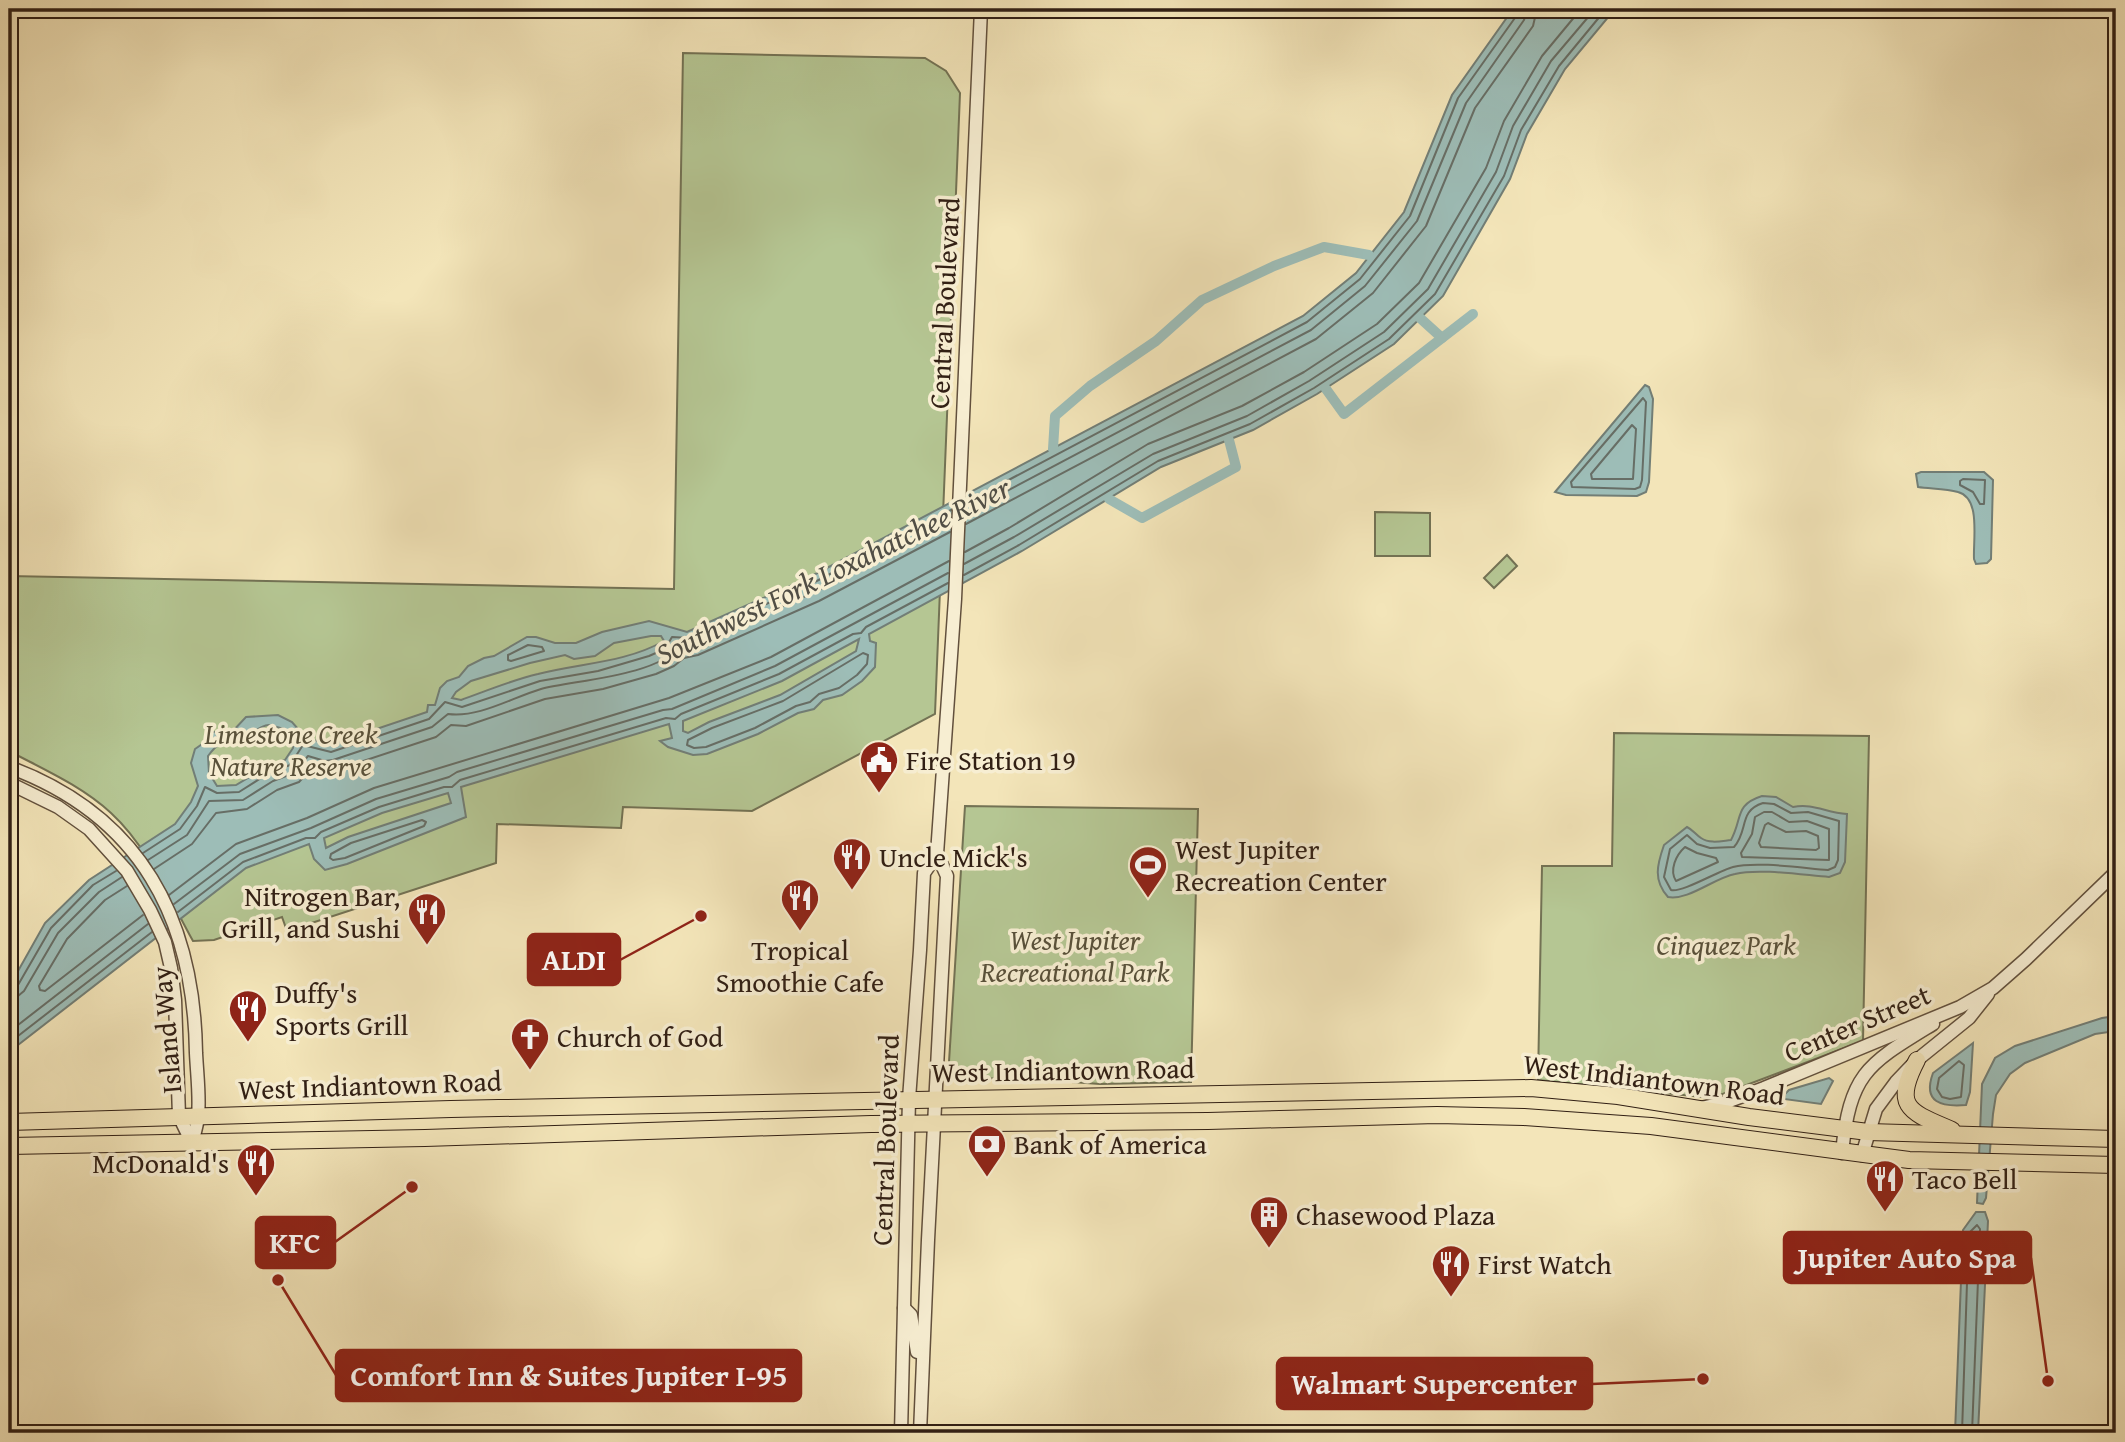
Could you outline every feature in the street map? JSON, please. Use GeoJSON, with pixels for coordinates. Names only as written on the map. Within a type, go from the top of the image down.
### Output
{"type":"FeatureCollection","features":[{"type":"Feature","properties":{"kind":"main road"},"geometry":{"type":"LineString","coordinates":[[1917,1060],[1906,1082],[1905,1091],[1911,1109],[1927,1121],[1969,1135]]}},
{"type":"Feature","properties":{"kind":"main road","name":"West Indiantown Road"},"geometry":{"type":"LineString","coordinates":[[9,1122],[437,1109],[1531,1088],[1618,1096],[1868,1132],[2116,1139]]}},
{"type":"Feature","properties":{"kind":"main road","name":"West Indiantown Road"},"geometry":{"type":"LineString","coordinates":[[9,1146],[935,1123],[1208,1121],[1437,1115],[1524,1117],[1651,1126],[1909,1160],[2116,1166]]}},
{"type":"Feature","properties":{"kind":"street","name":"Central Boulevard"},"geometry":{"type":"LineString","coordinates":[[920,1433],[947,876],[937,853],[955,599],[981,9]]}},
{"type":"Feature","properties":{"kind":"street","name":"Island Way"},"geometry":{"type":"LineString","coordinates":[[9,767],[66,794],[103,822],[124,842],[151,876],[167,903],[187,963],[193,998],[198,1117],[192,1143]]}},
{"type":"Feature","properties":{"kind":"street","name":"Island Way"},"geometry":{"type":"LineString","coordinates":[[9,783],[58,807],[89,829],[139,889],[165,942],[175,1000],[179,1116]]}},
{"type":"Feature","properties":{"kind":"street","name":"Central Boulevard"},"geometry":{"type":"LineString","coordinates":[[901,1433],[909,1099],[924,873],[937,853]]}},
{"type":"Feature","properties":{"kind":"street","name":"Center Street"},"geometry":{"type":"LineString","coordinates":[[1862,1155],[1876,1110],[1896,1082],[1917,1060],[1969,1018],[1993,988],[2116,872]]}},
{"type":"Feature","properties":{"kind":"street","name":"Center Street"},"geometry":{"type":"LineString","coordinates":[[1697,1109],[1727,1102],[1764,1088],[1960,1007],[1993,988]]}},
{"type":"Feature","properties":{"kind":"street"},"geometry":{"type":"LineString","coordinates":[[1842,1153],[1844,1129],[1855,1087],[1888,1051],[1960,1007]]}},
{"type":"Feature","properties":{"kind":"street"},"geometry":{"type":"LineString","coordinates":[[179,1116],[192,1143]]}},
{"type":"Feature","properties":{"kind":"street"},"geometry":{"type":"LineString","coordinates":[[904,1308],[911,1315],[915,1329],[921,1391]]}},
{"type":"Feature","properties":{"kind":"green space","name":"Limestone Creek Nature Reserve"},"geometry":{"type":"Polygon","coordinates":[[[683,53],[925,58],[946,71],[960,93],[935,714],[752,811],[623,807],[621,828],[497,824],[496,863],[287,931],[282,917],[214,940],[193,941],[147,857],[124,826],[88,794],[9,751],[9,576],[674,589],[683,53]]]}},
{"type":"Feature","properties":{"kind":"green space"},"geometry":{"type":"Polygon","coordinates":[[[1375,512],[1430,513],[1430,556],[1375,556],[1375,512]]]}},
{"type":"Feature","properties":{"kind":"green space"},"geometry":{"type":"Polygon","coordinates":[[[1507,555],[1517,566],[1494,588],[1484,578],[1507,555]]]}},
{"type":"Feature","properties":{"kind":"green space","name":"Cinquez Park"},"geometry":{"type":"Polygon","coordinates":[[[1614,733],[1869,736],[1863,1041],[1712,1098],[1538,1080],[1542,866],[1612,866],[1614,733]]]}},
{"type":"Feature","properties":{"kind":"green space","name":"West Jupiter Recreational Park"},"geometry":{"type":"Polygon","coordinates":[[[965,806],[1198,809],[1191,1082],[1100,1084],[1029,1079],[948,1078],[965,806]]]}},
{"type":"Feature","properties":{"kind":"water","name":"Southwest Fork Loxahatchee River"},"geometry":{"type":"Polygon","coordinates":[[[1513,9],[1615,9],[1565,69],[1527,134],[1510,179],[1443,296],[1394,344],[1317,394],[1253,430],[1161,467],[1022,551],[869,634],[870,641],[876,643],[875,667],[862,681],[842,695],[823,700],[814,709],[798,713],[758,734],[707,754],[693,755],[668,747],[660,741],[672,738],[669,724],[461,787],[466,817],[347,864],[325,870],[314,859],[309,844],[246,868],[9,1052],[9,987],[45,923],[89,880],[175,824],[191,802],[198,786],[191,763],[195,749],[205,742],[210,732],[232,732],[246,717],[278,715],[292,722],[305,737],[329,745],[427,712],[428,705],[435,705],[440,688],[447,681],[459,677],[468,666],[494,656],[527,637],[555,643],[576,643],[602,632],[649,621],[687,632],[808,578],[1303,316],[1356,273],[1404,212],[1452,95],[1513,9]],[[651,636],[614,643],[595,656],[574,659],[565,655],[471,681],[452,698],[461,700],[528,676],[634,654],[664,641],[661,636],[651,636]],[[859,639],[782,681],[683,721],[683,731],[688,733],[709,722],[780,695],[856,651],[859,639]],[[269,725],[213,749],[208,756],[209,773],[217,786],[236,785],[266,767],[285,760],[293,748],[294,737],[284,729],[269,725]],[[448,793],[382,813],[324,838],[326,848],[348,837],[451,803],[448,793]]]}},
{"type":"Feature","properties":{"kind":"water"},"geometry":{"type":"Polygon","coordinates":[[[1645,385],[1649,387],[1653,399],[1649,482],[1646,492],[1637,496],[1566,495],[1555,492],[1645,385]]]}},
{"type":"Feature","properties":{"kind":"water"},"geometry":{"type":"Polygon","coordinates":[[[1984,472],[1993,480],[1991,559],[1987,563],[1976,564],[1974,559],[1974,520],[1970,502],[1958,492],[1918,487],[1916,474],[1984,472]]]}},
{"type":"Feature","properties":{"kind":"water"},"geometry":{"type":"Polygon","coordinates":[[[1762,796],[1776,797],[1793,807],[1807,806],[1847,814],[1845,862],[1840,873],[1829,877],[1745,872],[1727,876],[1684,896],[1668,897],[1658,878],[1664,845],[1687,827],[1708,841],[1731,840],[1743,808],[1762,796]]]}},
{"type":"Feature","properties":{"kind":"water"},"geometry":{"type":"Polygon","coordinates":[[[2116,1016],[2116,1031],[2095,1034],[2025,1063],[2010,1074],[1996,1095],[1986,1198],[1983,1204],[1977,1203],[1982,1084],[1995,1058],[2015,1046],[2116,1016]]]}},
{"type":"Feature","properties":{"kind":"water"},"geometry":{"type":"Polygon","coordinates":[[[1973,1043],[1970,1092],[1966,1105],[1949,1105],[1936,1101],[1930,1091],[1933,1073],[1973,1043]]]}},
{"type":"Feature","properties":{"kind":"water"},"geometry":{"type":"Polygon","coordinates":[[[1829,1078],[1833,1081],[1821,1104],[1784,1099],[1789,1090],[1829,1078]]]}},
{"type":"Feature","properties":{"kind":"water"},"geometry":{"type":"Polygon","coordinates":[[[1976,1212],[1985,1212],[1988,1221],[1978,1433],[1955,1433],[1963,1230],[1976,1212]]]}},
{"type":"Feature","properties":{"kind":"waterway"},"geometry":{"type":"LineString","coordinates":[[1053,449],[1055,416],[1090,386],[1156,341],[1202,300],[1274,266],[1324,247],[1369,255]]}},
{"type":"Feature","properties":{"kind":"waterway"},"geometry":{"type":"LineString","coordinates":[[1326,389],[1344,414],[1473,314]]}},
{"type":"Feature","properties":{"kind":"waterway"},"geometry":{"type":"LineString","coordinates":[[1420,318],[1442,338]]}},
{"type":"Feature","properties":{"kind":"waterway"},"geometry":{"type":"LineString","coordinates":[[1109,499],[1142,518],[1236,467],[1229,440]]}},
{"type":"Feature","properties":{"kind":"place","name":"Fire Station 19"},"geometry":{"type":"Point","coordinates":[879,794]}},
{"type":"Feature","properties":{"kind":"place","name":"Uncle Mick's"},"geometry":{"type":"Point","coordinates":[852,891]}},
{"type":"Feature","properties":{"kind":"place","name":"West Jupiter Recreation Center"},"geometry":{"type":"Point","coordinates":[1148,899]}},
{"type":"Feature","properties":{"kind":"place","name":"ALDI"},"geometry":{"type":"Point","coordinates":[701,916]}},
{"type":"Feature","properties":{"kind":"place","name":"Tropical Smoothie Cafe"},"geometry":{"type":"Point","coordinates":[800,932]}},
{"type":"Feature","properties":{"kind":"place","name":"Nitrogen Bar, Grill, and Sushi"},"geometry":{"type":"Point","coordinates":[427,946]}},
{"type":"Feature","properties":{"kind":"place","name":"Duffy's Sports Grill"},"geometry":{"type":"Point","coordinates":[248,1043]}},
{"type":"Feature","properties":{"kind":"place","name":"Church of God"},"geometry":{"type":"Point","coordinates":[530,1071]}},
{"type":"Feature","properties":{"kind":"place","name":"Bank of America"},"geometry":{"type":"Point","coordinates":[987,1178]}},
{"type":"Feature","properties":{"kind":"place","name":"KFC"},"geometry":{"type":"Point","coordinates":[412,1187]}},
{"type":"Feature","properties":{"kind":"place","name":"McDonald's"},"geometry":{"type":"Point","coordinates":[256,1197]}},
{"type":"Feature","properties":{"kind":"place","name":"Taco Bell"},"geometry":{"type":"Point","coordinates":[1885,1213]}},
{"type":"Feature","properties":{"kind":"place","name":"Chasewood Plaza"},"geometry":{"type":"Point","coordinates":[1269,1249]}},
{"type":"Feature","properties":{"kind":"place","name":"Comfort Inn & Suites Jupiter I-95"},"geometry":{"type":"Point","coordinates":[278,1280]}},
{"type":"Feature","properties":{"kind":"place","name":"First Watch"},"geometry":{"type":"Point","coordinates":[1451,1298]}},
{"type":"Feature","properties":{"kind":"place","name":"Walmart Supercenter"},"geometry":{"type":"Point","coordinates":[1703,1379]}},
{"type":"Feature","properties":{"kind":"place","name":"Jupiter Auto Spa"},"geometry":{"type":"Point","coordinates":[2048,1381]}}]}
